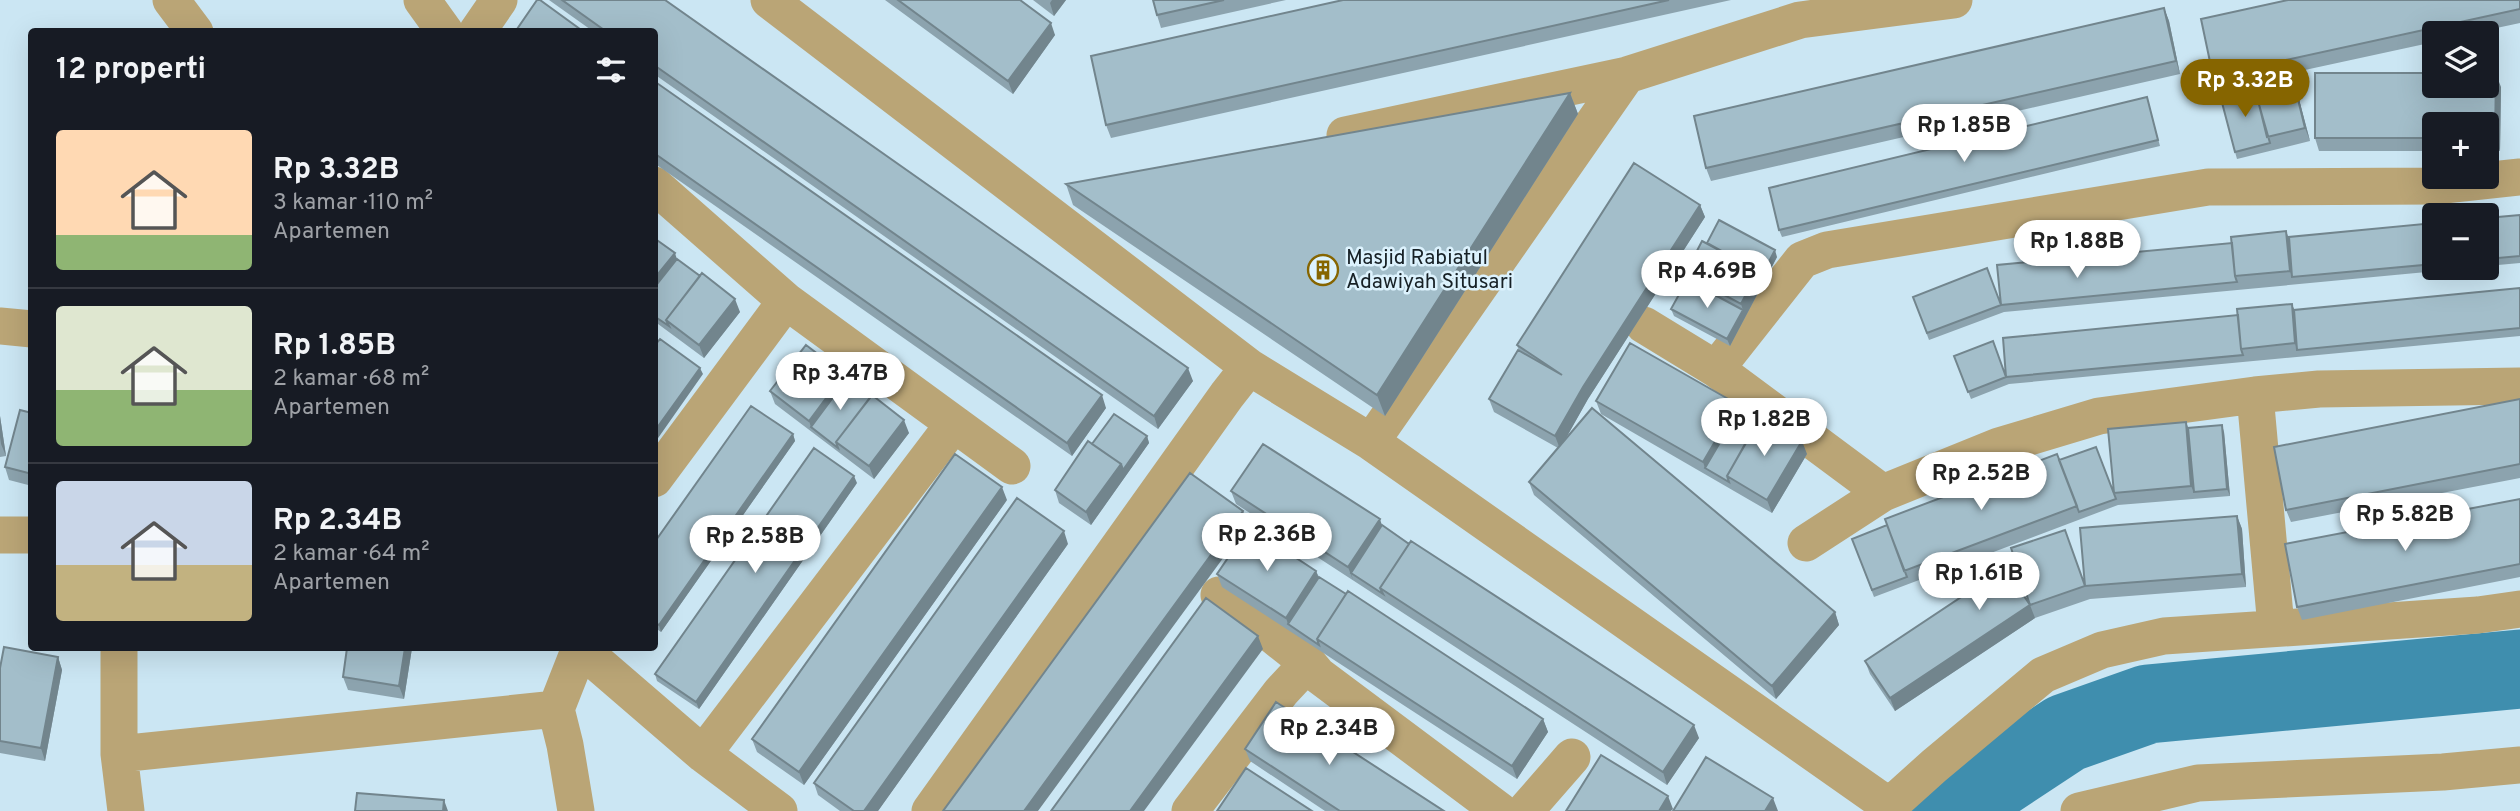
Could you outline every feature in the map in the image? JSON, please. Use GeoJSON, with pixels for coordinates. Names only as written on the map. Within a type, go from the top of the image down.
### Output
{"type":"FeatureCollection","features":[{"type":"Feature","properties":{"kind":"street"},"geometry":{"type":"LineString","coordinates":[[171,0],[192,28]]}},
{"type":"Feature","properties":{"kind":"street"},"geometry":{"type":"LineString","coordinates":[[422,0],[441,28]]}},
{"type":"Feature","properties":{"kind":"street"},"geometry":{"type":"LineString","coordinates":[[480,28],[499,0]]}},
{"type":"Feature","properties":{"kind":"street"},"geometry":{"type":"LineString","coordinates":[[769,0],[1249,367],[1371,442],[1887,808],[2043,675],[2102,650],[2164,636],[2478,615],[2520,609]]}},
{"type":"Feature","properties":{"kind":"street"},"geometry":{"type":"LineString","coordinates":[[1317,141],[1627,75],[1798,10],[1954,0]]}},
{"type":"Feature","properties":{"kind":"street"},"geometry":{"type":"LineString","coordinates":[[1371,442],[1627,75]]}},
{"type":"Feature","properties":{"kind":"street"},"geometry":{"type":"LineString","coordinates":[[1716,369],[1802,260],[1827,250],[2208,187],[2435,186],[2520,177]]}},
{"type":"Feature","properties":{"kind":"street"},"geometry":{"type":"LineString","coordinates":[[658,189],[786,301],[1012,466]]}},
{"type":"Feature","properties":{"kind":"street"},"geometry":{"type":"LineString","coordinates":[[1033,202],[1074,193]]}},
{"type":"Feature","properties":{"kind":"street"},"geometry":{"type":"LineString","coordinates":[[658,473],[786,301]]}},
{"type":"Feature","properties":{"kind":"street"},"geometry":{"type":"LineString","coordinates":[[1644,325],[1716,369],[1883,494]]}},
{"type":"Feature","properties":{"kind":"street"},"geometry":{"type":"LineString","coordinates":[[0,326],[28,329]]}},
{"type":"Feature","properties":{"kind":"street"},"geometry":{"type":"LineString","coordinates":[[930,811],[1249,367]]}},
{"type":"Feature","properties":{"kind":"street"},"geometry":{"type":"LineString","coordinates":[[1806,543],[1883,494],[1999,446],[2099,416],[2319,389],[2520,386]]}},
{"type":"Feature","properties":{"kind":"street"},"geometry":{"type":"LineString","coordinates":[[2255,395],[2276,627]]}},
{"type":"Feature","properties":{"kind":"street"},"geometry":{"type":"LineString","coordinates":[[703,754],[953,425]]}},
{"type":"Feature","properties":{"kind":"street"},"geometry":{"type":"LineString","coordinates":[[0,535],[28,535]]}},
{"type":"Feature","properties":{"kind":"street"},"geometry":{"type":"LineString","coordinates":[[1219,595],[1263,625],[1318,674],[1500,811]]}},
{"type":"Feature","properties":{"kind":"street"},"geometry":{"type":"LineString","coordinates":[[119,651],[119,754],[126,811]]}},
{"type":"Feature","properties":{"kind":"street"},"geometry":{"type":"LineString","coordinates":[[576,811],[556,709],[579,651]]}},
{"type":"Feature","properties":{"kind":"street"},"geometry":{"type":"LineString","coordinates":[[583,651],[703,754],[779,811]]}},
{"type":"Feature","properties":{"kind":"street"},"geometry":{"type":"LineString","coordinates":[[1190,811],[1281,692],[1308,663]]}},
{"type":"Feature","properties":{"kind":"street"},"geometry":{"type":"LineString","coordinates":[[119,754],[556,709]]}},
{"type":"Feature","properties":{"kind":"street"},"geometry":{"type":"LineString","coordinates":[[1525,811],[1572,757]]}},
{"type":"Feature","properties":{"kind":"street"},"geometry":{"type":"LineString","coordinates":[[2079,811],[2198,783],[2442,772],[2520,765]]}},
{"type":"Feature","properties":{"kind":"building"},"geometry":{"type":"Polygon","coordinates":[[[537,0],[540,0],[578,28],[518,28],[537,0]]]}},
{"type":"Feature","properties":{"kind":"building"},"geometry":{"type":"Polygon","coordinates":[[[562,0],[665,0],[1188,368],[1154,416],[658,68],[658,28],[601,28],[562,0]]]}},
{"type":"Feature","properties":{"kind":"building"},"geometry":{"type":"Polygon","coordinates":[[[898,0],[1020,0],[1051,23],[1008,81],[898,0]]]}},
{"type":"Feature","properties":{"kind":"building"},"geometry":{"type":"Polygon","coordinates":[[[1153,0],[1224,0],[1157,15],[1153,0]]]}},
{"type":"Feature","properties":{"kind":"building"},"geometry":{"type":"Polygon","coordinates":[[[1343,0],[1669,0],[1106,125],[1091,56],[1343,0]]]}},
{"type":"Feature","properties":{"kind":"building"},"geometry":{"type":"Polygon","coordinates":[[[2288,0],[2520,0],[2520,9],[2465,21],[2422,21],[2422,30],[2213,76],[2201,19],[2288,0]]]}},
{"type":"Feature","properties":{"kind":"building"},"geometry":{"type":"Polygon","coordinates":[[[2164,8],[2176,61],[1706,168],[1694,116],[2164,8]]]}},
{"type":"Feature","properties":{"kind":"building"},"geometry":{"type":"Polygon","coordinates":[[[2291,71],[2305,128],[2267,137],[2253,80],[2291,71]]]}},
{"type":"Feature","properties":{"kind":"building"},"geometry":{"type":"Polygon","coordinates":[[[2315,73],[2422,73],[2422,98],[2496,98],[2495,112],[2422,112],[2422,138],[2315,138],[2315,73]]]}},
{"type":"Feature","properties":{"kind":"building"},"geometry":{"type":"Polygon","coordinates":[[[658,84],[1102,395],[1067,443],[658,156],[658,84]]]}},
{"type":"Feature","properties":{"kind":"building"},"geometry":{"type":"Polygon","coordinates":[[[2254,87],[2270,143],[2235,152],[2220,95],[2254,87]]]}},
{"type":"Feature","properties":{"kind":"building","name":"Masjid Rabiatul Adawiyah Situsari"},"geometry":{"type":"Polygon","coordinates":[[[1570,93],[1377,395],[1066,184],[1570,93]]]}},
{"type":"Feature","properties":{"kind":"building"},"geometry":{"type":"Polygon","coordinates":[[[2147,97],[2158,140],[1779,230],[1769,188],[2147,97]]]}},
{"type":"Feature","properties":{"kind":"building"},"geometry":{"type":"Polygon","coordinates":[[[1634,163],[1700,205],[1583,387],[1555,436],[1489,399],[1518,350],[1562,375],[1517,345],[1634,163]]]}},
{"type":"Feature","properties":{"kind":"building"},"geometry":{"type":"Polygon","coordinates":[[[2520,215],[2520,256],[2499,258],[2499,217],[2520,215]]]}},
{"type":"Feature","properties":{"kind":"building"},"geometry":{"type":"Polygon","coordinates":[[[1719,220],[1775,250],[1761,277],[1758,271],[1707,243],[1719,220]]]}},
{"type":"Feature","properties":{"kind":"building"},"geometry":{"type":"Polygon","coordinates":[[[2422,224],[2422,265],[2292,277],[2289,237],[2422,224]]]}},
{"type":"Feature","properties":{"kind":"building"},"geometry":{"type":"Polygon","coordinates":[[[2286,231],[2290,271],[2235,276],[2231,237],[2286,231]]]}},
{"type":"Feature","properties":{"kind":"building"},"geometry":{"type":"Polygon","coordinates":[[[658,241],[675,253],[658,274],[658,241]]]}},
{"type":"Feature","properties":{"kind":"building"},"geometry":{"type":"Polygon","coordinates":[[[1702,241],[1758,271],[1741,304],[1685,274],[1702,241]]]}},
{"type":"Feature","properties":{"kind":"building"},"geometry":{"type":"Polygon","coordinates":[[[2232,243],[2237,282],[2001,305],[1997,265],[2232,243]]]}},
{"type":"Feature","properties":{"kind":"building"},"geometry":{"type":"Polygon","coordinates":[[[677,259],[700,276],[666,320],[669,326],[658,319],[658,283],[677,259]]]}},
{"type":"Feature","properties":{"kind":"building"},"geometry":{"type":"Polygon","coordinates":[[[1987,268],[2001,305],[1927,333],[1913,297],[1987,268]]]}},
{"type":"Feature","properties":{"kind":"building"},"geometry":{"type":"Polygon","coordinates":[[[702,273],[735,299],[699,345],[666,320],[702,273]]]}},
{"type":"Feature","properties":{"kind":"building"},"geometry":{"type":"Polygon","coordinates":[[[1687,280],[1743,310],[1727,339],[1671,309],[1687,280]]]}},
{"type":"Feature","properties":{"kind":"building"},"geometry":{"type":"Polygon","coordinates":[[[2520,288],[2520,328],[2297,350],[2294,310],[2520,288]]]}},
{"type":"Feature","properties":{"kind":"building"},"geometry":{"type":"Polygon","coordinates":[[[2292,304],[2295,343],[2241,349],[2237,309],[2292,304]]]}},
{"type":"Feature","properties":{"kind":"building"},"geometry":{"type":"Polygon","coordinates":[[[2238,315],[2243,355],[2006,377],[2003,338],[2238,315]]]}},
{"type":"Feature","properties":{"kind":"building"},"geometry":{"type":"Polygon","coordinates":[[[660,339],[700,368],[658,426],[660,339]]]}},
{"type":"Feature","properties":{"kind":"building"},"geometry":{"type":"Polygon","coordinates":[[[1993,341],[2006,377],[1968,392],[1954,356],[1993,341]]]}},
{"type":"Feature","properties":{"kind":"building"},"geometry":{"type":"Polygon","coordinates":[[[1630,343],[1737,404],[1703,462],[1596,401],[1630,343]]]}},
{"type":"Feature","properties":{"kind":"building"},"geometry":{"type":"Polygon","coordinates":[[[806,345],[844,374],[809,421],[770,391],[806,345]]]}},
{"type":"Feature","properties":{"kind":"building"},"geometry":{"type":"Polygon","coordinates":[[[846,380],[870,398],[836,442],[838,448],[811,427],[846,380]]]}},
{"type":"Feature","properties":{"kind":"building"},"geometry":{"type":"Polygon","coordinates":[[[872,395],[904,420],[869,466],[836,442],[872,395]]]}},
{"type":"Feature","properties":{"kind":"building"},"geometry":{"type":"Polygon","coordinates":[[[2520,399],[2520,464],[2286,510],[2274,447],[2520,399]]]}},
{"type":"Feature","properties":{"kind":"building"},"geometry":{"type":"Polygon","coordinates":[[[751,406],[793,434],[659,625],[658,537],[751,406]]]}},
{"type":"Feature","properties":{"kind":"building"},"geometry":{"type":"Polygon","coordinates":[[[1592,408],[1835,612],[1772,686],[1529,482],[1592,408]]]}},
{"type":"Feature","properties":{"kind":"building"},"geometry":{"type":"Polygon","coordinates":[[[20,410],[28,412],[28,473],[5,467],[20,410]]]}},
{"type":"Feature","properties":{"kind":"building"},"geometry":{"type":"Polygon","coordinates":[[[1739,410],[1758,421],[1727,476],[1729,482],[1705,468],[1739,410]]]}},
{"type":"Feature","properties":{"kind":"building"},"geometry":{"type":"Polygon","coordinates":[[[1114,414],[1147,436],[1123,470],[1121,464],[1092,444],[1114,414]]]}},
{"type":"Feature","properties":{"kind":"building"},"geometry":{"type":"Polygon","coordinates":[[[1761,417],[1802,441],[1767,500],[1727,476],[1761,417]]]}},
{"type":"Feature","properties":{"kind":"building"},"geometry":{"type":"Polygon","coordinates":[[[2186,422],[2191,486],[2114,493],[2108,429],[2186,422]]]}},
{"type":"Feature","properties":{"kind":"building"},"geometry":{"type":"Polygon","coordinates":[[[2222,425],[2227,489],[2194,492],[2188,428],[2222,425]]]}},
{"type":"Feature","properties":{"kind":"building"},"geometry":{"type":"Polygon","coordinates":[[[1088,441],[1121,464],[1086,512],[1055,490],[1088,441]]]}},
{"type":"Feature","properties":{"kind":"building"},"geometry":{"type":"Polygon","coordinates":[[[1263,444],[1380,519],[1348,567],[1231,491],[1263,444]]]}},
{"type":"Feature","properties":{"kind":"building"},"geometry":{"type":"Polygon","coordinates":[[[2096,447],[2116,499],[2079,512],[2059,460],[2096,447]]]}},
{"type":"Feature","properties":{"kind":"building"},"geometry":{"type":"Polygon","coordinates":[[[814,448],[854,476],[696,702],[655,674],[814,448]]]}},
{"type":"Feature","properties":{"kind":"building"},"geometry":{"type":"Polygon","coordinates":[[[955,454],[1002,487],[799,772],[752,739],[955,454]]]}},
{"type":"Feature","properties":{"kind":"building"},"geometry":{"type":"Polygon","coordinates":[[[2057,454],[2077,506],[1904,571],[1885,519],[2057,454]]]}},
{"type":"Feature","properties":{"kind":"building"},"geometry":{"type":"Polygon","coordinates":[[[1190,473],[1243,511],[1024,811],[943,811],[1190,473]]]}},
{"type":"Feature","properties":{"kind":"building"},"geometry":{"type":"Polygon","coordinates":[[[1017,498],[1064,531],[864,811],[854,811],[814,783],[1017,498]]]}},
{"type":"Feature","properties":{"kind":"building"},"geometry":{"type":"Polygon","coordinates":[[[2520,499],[2520,564],[2297,607],[2285,544],[2520,499]]]}},
{"type":"Feature","properties":{"kind":"building"},"geometry":{"type":"Polygon","coordinates":[[[2237,516],[2242,574],[2085,586],[2080,528],[2237,516]]]}},
{"type":"Feature","properties":{"kind":"building"},"geometry":{"type":"Polygon","coordinates":[[[1382,525],[1409,544],[1380,588],[1383,594],[1351,573],[1382,525]]]}},
{"type":"Feature","properties":{"kind":"building"},"geometry":{"type":"Polygon","coordinates":[[[1887,525],[1907,577],[1872,590],[1852,539],[1887,525]]]}},
{"type":"Feature","properties":{"kind":"building"},"geometry":{"type":"Polygon","coordinates":[[[1249,527],[1316,571],[1286,618],[1217,574],[1249,527]]]}},
{"type":"Feature","properties":{"kind":"building"},"geometry":{"type":"Polygon","coordinates":[[[2065,530],[2085,586],[2030,605],[2011,548],[2065,530]]]}},
{"type":"Feature","properties":{"kind":"building"},"geometry":{"type":"Polygon","coordinates":[[[1411,541],[1694,725],[1663,772],[1380,588],[1411,541]]]}},
{"type":"Feature","properties":{"kind":"building"},"geometry":{"type":"Polygon","coordinates":[[[2005,568],[2030,605],[1890,698],[1865,661],[2005,568]]]}},
{"type":"Feature","properties":{"kind":"building"},"geometry":{"type":"Polygon","coordinates":[[[1319,577],[1346,594],[1317,639],[1319,645],[1288,624],[1319,577]]]}},
{"type":"Feature","properties":{"kind":"building"},"geometry":{"type":"Polygon","coordinates":[[[1348,591],[1543,719],[1512,766],[1317,639],[1348,591]]]}},
{"type":"Feature","properties":{"kind":"building"},"geometry":{"type":"Polygon","coordinates":[[[1206,598],[1258,636],[1130,811],[1051,811],[1206,598]]]}},
{"type":"Feature","properties":{"kind":"building"},"geometry":{"type":"Polygon","coordinates":[[[4,647],[58,657],[41,748],[0,741],[0,668],[4,647]]]}},
{"type":"Feature","properties":{"kind":"building"},"geometry":{"type":"Polygon","coordinates":[[[347,651],[405,651],[399,686],[343,677],[347,651]]]}},
{"type":"Feature","properties":{"kind":"building"},"geometry":{"type":"Polygon","coordinates":[[[1276,702],[1444,811],[1340,811],[1245,749],[1276,702]]]}},
{"type":"Feature","properties":{"kind":"building"},"geometry":{"type":"Polygon","coordinates":[[[1601,755],[1668,796],[1659,811],[1566,811],[1601,755]]]}},
{"type":"Feature","properties":{"kind":"building"},"geometry":{"type":"Polygon","coordinates":[[[1706,757],[1773,798],[1765,811],[1673,811],[1706,757]]]}},
{"type":"Feature","properties":{"kind":"building"},"geometry":{"type":"Polygon","coordinates":[[[1246,768],[1312,811],[1217,811],[1246,768]]]}},
{"type":"Feature","properties":{"kind":"building"},"geometry":{"type":"Polygon","coordinates":[[[357,793],[444,800],[443,811],[355,811],[357,793]]]}},
{"type":"Feature","properties":{"kind":"waterway"},"geometry":{"type":"LineString","coordinates":[[1948,811],[2066,733],[2148,704],[2520,669]]}},
{"type":"Feature","properties":{"kind":"place","name":"Masjid Rabiatul Adawiyah Situsari"},"geometry":{"type":"Point","coordinates":[1323,270]}}]}
